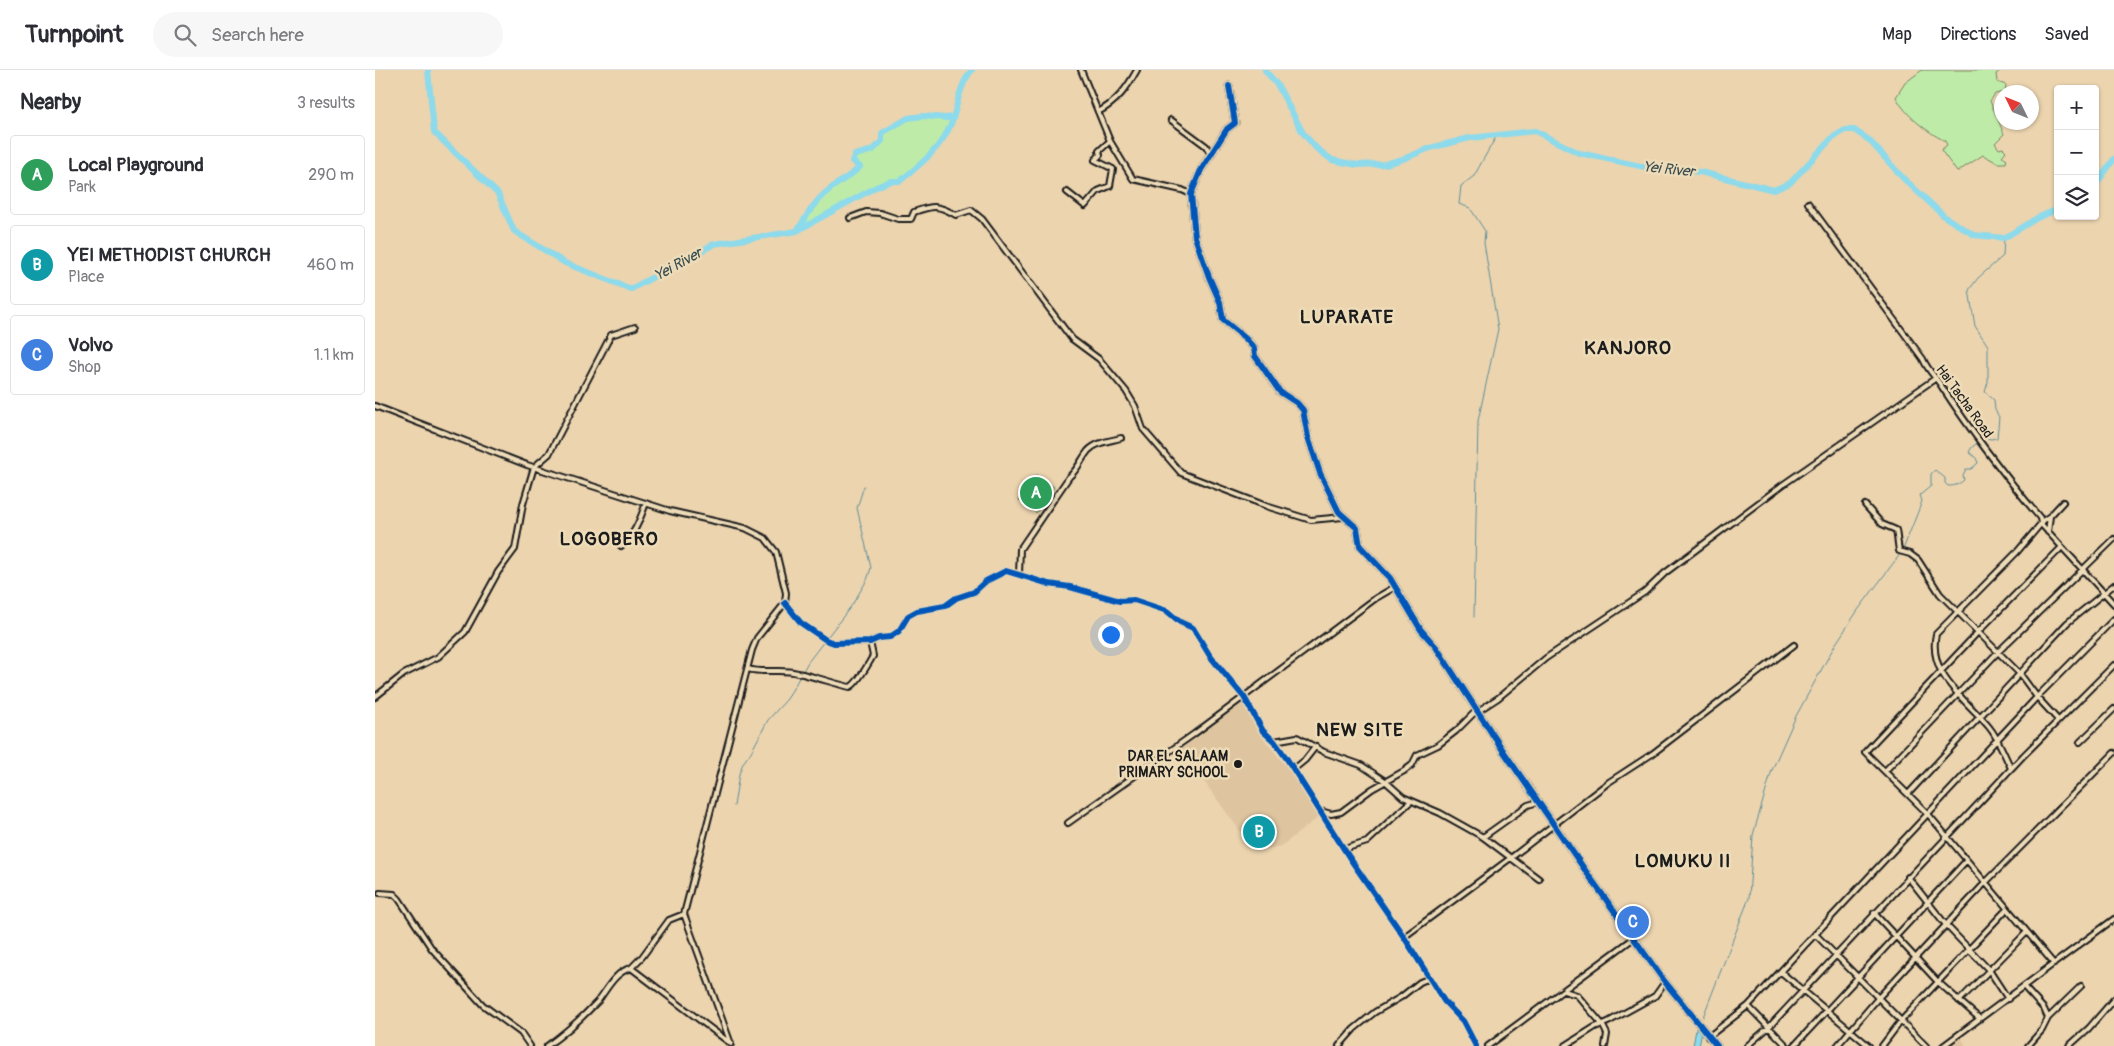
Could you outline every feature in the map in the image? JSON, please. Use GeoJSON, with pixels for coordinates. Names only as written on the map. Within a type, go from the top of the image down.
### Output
{"type":"FeatureCollection","features":[{"type":"Feature","properties":{"kind":"street"},"geometry":{"type":"LineString","coordinates":[[1081,70],[1110,141],[1133,179],[1182,190],[1191,194]]}},
{"type":"Feature","properties":{"kind":"street"},"geometry":{"type":"LineString","coordinates":[[1098,112],[1119,98],[1137,70]]}},
{"type":"Feature","properties":{"kind":"street"},"geometry":{"type":"LineString","coordinates":[[1229,86],[1235,123],[1227,129],[1201,170],[1191,194],[1195,237],[1220,302],[1223,320],[1254,348],[1255,356],[1279,392],[1297,403],[1303,410],[1308,437],[1320,473],[1332,500],[1343,517],[1357,528],[1360,546],[1390,578],[1421,630],[1436,647],[1553,824],[1665,982],[1717,1046]]}},
{"type":"Feature","properties":{"kind":"street"},"geometry":{"type":"LineString","coordinates":[[1171,120],[1206,146],[1211,155]]}},
{"type":"Feature","properties":{"kind":"street"},"geometry":{"type":"LineString","coordinates":[[1067,192],[1085,206],[1098,191],[1110,186],[1113,169],[1095,160],[1099,155],[1099,151],[1110,141]]}},
{"type":"Feature","properties":{"kind":"street","name":"Hai Tacha Road"},"geometry":{"type":"LineString","coordinates":[[1808,203],[1923,359],[1929,372],[1936,378],[1957,409],[2040,518],[2041,524],[2047,532],[2083,568],[2114,604]]}},
{"type":"Feature","properties":{"kind":"street"},"geometry":{"type":"LineString","coordinates":[[850,218],[866,212],[880,213],[898,219],[911,219],[914,212],[925,208],[941,206],[956,214],[971,210],[982,219],[1072,339],[1099,359],[1126,391],[1135,406],[1143,429],[1181,474],[1269,507],[1311,520],[1343,517]]}},
{"type":"Feature","properties":{"kind":"street"},"geometry":{"type":"LineString","coordinates":[[375,697],[403,674],[438,657],[465,632],[498,572],[515,549],[523,504],[534,467],[549,454],[611,335],[635,327]]}},
{"type":"Feature","properties":{"kind":"street"},"geometry":{"type":"LineString","coordinates":[[1321,811],[1331,814],[1341,812],[1385,781],[1410,767],[1417,756],[1450,736],[1477,711],[1498,698],[1546,658],[1645,592],[1665,573],[1781,486],[1936,378]]}},
{"type":"Feature","properties":{"kind":"street"},"geometry":{"type":"LineString","coordinates":[[375,406],[534,467],[646,503],[745,528],[765,538],[771,544],[778,557],[787,593],[785,603],[757,638],[684,914],[731,1045]]}},
{"type":"Feature","properties":{"kind":"street"},"geometry":{"type":"LineString","coordinates":[[1019,574],[1020,549],[1069,477],[1077,470],[1088,451],[1097,444],[1121,438]]}},
{"type":"Feature","properties":{"kind":"street"},"geometry":{"type":"LineString","coordinates":[[2011,768],[1998,740],[1940,672],[1934,647],[1936,634],[2017,552],[2063,502]]}},
{"type":"Feature","properties":{"kind":"street"},"geometry":{"type":"LineString","coordinates":[[621,546],[629,540],[635,531],[646,503]]}},
{"type":"Feature","properties":{"kind":"street"},"geometry":{"type":"LineString","coordinates":[[1865,505],[1882,524],[1896,530],[1899,551],[1910,554],[1918,560],[1936,589],[2020,674],[2037,697],[2058,720]]}},
{"type":"Feature","properties":{"kind":"street"},"geometry":{"type":"LineString","coordinates":[[2047,532],[2050,516]]}},
{"type":"Feature","properties":{"kind":"street"},"geometry":{"type":"LineString","coordinates":[[1885,771],[1998,652],[2114,539]]}},
{"type":"Feature","properties":{"kind":"street"},"geometry":{"type":"LineString","coordinates":[[2054,964],[1928,814],[1865,752],[2062,547]]}},
{"type":"Feature","properties":{"kind":"street"},"geometry":{"type":"LineString","coordinates":[[785,603],[801,623],[826,640],[834,643],[870,642],[879,638],[890,637],[899,630],[908,616],[917,611],[945,606],[956,598],[974,592],[986,582],[1006,571],[1049,584],[1070,587],[1120,601],[1134,600],[1167,611],[1180,622],[1193,628],[1210,656],[1244,697],[1263,731],[1274,741],[1294,769],[1344,850],[1404,936],[1445,1001],[1463,1021],[1476,1046]]}},
{"type":"Feature","properties":{"kind":"street"},"geometry":{"type":"LineString","coordinates":[[1908,794],[2067,623],[2114,585]]}},
{"type":"Feature","properties":{"kind":"street"},"geometry":{"type":"LineString","coordinates":[[1068,823],[1244,697],[1376,598],[1395,587]]}},
{"type":"Feature","properties":{"kind":"street"},"geometry":{"type":"LineString","coordinates":[[1708,1037],[1748,1006],[2037,697],[2114,619]]}},
{"type":"Feature","properties":{"kind":"street"},"geometry":{"type":"LineString","coordinates":[[748,669],[757,672],[783,670],[797,672],[851,687],[856,683],[873,656],[870,642]]}},
{"type":"Feature","properties":{"kind":"street"},"geometry":{"type":"LineString","coordinates":[[1404,936],[1512,857],[1609,782],[1652,754],[1794,645]]}},
{"type":"Feature","properties":{"kind":"street"},"geometry":{"type":"LineString","coordinates":[[1747,1046],[1769,1027],[1907,877],[2011,768],[2114,665]]}},
{"type":"Feature","properties":{"kind":"street"},"geometry":{"type":"LineString","coordinates":[[2079,742],[2114,709]]}},
{"type":"Feature","properties":{"kind":"street"},"geometry":{"type":"LineString","coordinates":[[1274,741],[1297,737],[1324,752],[1361,765],[1411,801],[1440,813],[1483,837],[1539,879]]}},
{"type":"Feature","properties":{"kind":"street"},"geometry":{"type":"LineString","coordinates":[[1294,769],[1305,760],[1316,746]]}},
{"type":"Feature","properties":{"kind":"street"},"geometry":{"type":"LineString","coordinates":[[1837,1046],[1849,1030],[1945,925],[2114,753]]}},
{"type":"Feature","properties":{"kind":"street"},"geometry":{"type":"LineString","coordinates":[[1344,850],[1367,842],[1411,801]]}},
{"type":"Feature","properties":{"kind":"street"},"geometry":{"type":"LineString","coordinates":[[1483,837],[1528,805],[1538,802]]}},
{"type":"Feature","properties":{"kind":"street"},"geometry":{"type":"LineString","coordinates":[[1794,1046],[1857,976],[1966,861]]}},
{"type":"Feature","properties":{"kind":"street"},"geometry":{"type":"LineString","coordinates":[[1907,877],[1945,925],[1989,970],[2008,999]]}},
{"type":"Feature","properties":{"kind":"street"},"geometry":{"type":"LineString","coordinates":[[380,892],[394,894],[399,899],[431,949],[483,1005],[521,1033],[530,1046]]}},
{"type":"Feature","properties":{"kind":"street"},"geometry":{"type":"LineString","coordinates":[[1882,1046],[1901,1021],[2007,909]]}},
{"type":"Feature","properties":{"kind":"street"},"geometry":{"type":"LineString","coordinates":[[1874,913],[1894,937],[1938,982],[1979,1018]]}},
{"type":"Feature","properties":{"kind":"street"},"geometry":{"type":"LineString","coordinates":[[547,1046],[593,1006],[610,983],[625,970],[631,968],[642,957],[669,920],[684,914]]}},
{"type":"Feature","properties":{"kind":"street"},"geometry":{"type":"LineString","coordinates":[[1943,1046],[2114,919]]}},
{"type":"Feature","properties":{"kind":"street"},"geometry":{"type":"LineString","coordinates":[[1959,1001],[2027,932]]}},
{"type":"Feature","properties":{"kind":"street"},"geometry":{"type":"LineString","coordinates":[[1815,934],[1926,1046]]}},
{"type":"Feature","properties":{"kind":"street"},"geometry":{"type":"LineString","coordinates":[[1488,1046],[1634,938]]}},
{"type":"Feature","properties":{"kind":"street"},"geometry":{"type":"LineString","coordinates":[[631,968],[731,1045]]}},
{"type":"Feature","properties":{"kind":"street"},"geometry":{"type":"LineString","coordinates":[[1781,972],[1869,1046]]}},
{"type":"Feature","properties":{"kind":"street"},"geometry":{"type":"LineString","coordinates":[[1339,1046],[1354,1029],[1371,1015],[1401,997],[1420,982],[1430,978]]}},
{"type":"Feature","properties":{"kind":"street"},"geometry":{"type":"LineString","coordinates":[[1565,1046],[1655,996],[1665,982]]}},
{"type":"Feature","properties":{"kind":"street"},"geometry":{"type":"LineString","coordinates":[[2028,1046],[2042,1030],[2048,1018],[2081,986]]}},
{"type":"Feature","properties":{"kind":"street"},"geometry":{"type":"LineString","coordinates":[[2024,987],[2044,1009],[2048,1018]]}},
{"type":"Feature","properties":{"kind":"street"},"geometry":{"type":"LineString","coordinates":[[1564,991],[1577,995],[1602,1024],[1607,1034],[1605,1046]]}},
{"type":"Feature","properties":{"kind":"street"},"geometry":{"type":"LineString","coordinates":[[2069,1046],[2114,999]]}},
{"type":"Feature","properties":{"kind":"street"},"geometry":{"type":"LineString","coordinates":[[1748,1006],[1787,1046]]}},
{"type":"Feature","properties":{"kind":"shaded area","name":"DAR EL SALAAM PRIMARY SCHOOL"},"geometry":{"type":"Polygon","coordinates":[[[1242,701],[1258,732],[1296,778],[1319,817],[1281,846],[1254,850],[1181,750],[1219,717],[1242,701]]]}},
{"type":"Feature","properties":{"kind":"shaded area"},"geometry":{"type":"Polygon","coordinates":[[[1960,1035],[1966,1046],[1947,1046],[1960,1035]]]}},
{"type":"Feature","properties":{"kind":"green space"},"geometry":{"type":"Polygon","coordinates":[[[1922,70],[2001,70],[1996,74],[1997,82],[2006,85],[1994,85],[1994,95],[1990,101],[1994,110],[1994,130],[2002,130],[2004,134],[1995,143],[1999,149],[2003,148],[2006,151],[2002,156],[2007,159],[2006,163],[1998,163],[1983,155],[1957,172],[1941,150],[1947,145],[1945,141],[1917,122],[1900,104],[1896,97],[1905,83],[1922,70]]]}},
{"type":"Feature","properties":{"kind":"green space"},"geometry":{"type":"Polygon","coordinates":[[[923,116],[953,117],[941,142],[900,181],[891,181],[876,187],[797,231],[818,199],[860,167],[852,161],[855,155],[873,150],[882,141],[882,133],[893,128],[899,121],[923,116]]]}},
{"type":"Feature","properties":{"kind":"green space"},"geometry":{"type":"Polygon","coordinates":[[[1036,475],[1054,487],[1036,513],[1019,500],[1036,475]]]}},
{"type":"Feature","properties":{"kind":"water"},"geometry":{"type":"Polygon","coordinates":[[[1697,1024],[1702,1030],[1699,1046],[1693,1046],[1697,1024]]]}},
{"type":"Feature","properties":{"kind":"waterway","name":"Yei River"},"geometry":{"type":"LineString","coordinates":[[428,70],[434,132],[498,194],[514,231],[565,263],[631,289],[714,244],[797,231],[876,187],[891,181],[900,181],[922,162],[942,140],[951,124],[964,82],[972,70]]}},
{"type":"Feature","properties":{"kind":"waterway","name":"Yei River"},"geometry":{"type":"LineString","coordinates":[[1265,70],[1278,86],[1303,133],[1316,148],[1332,160],[1357,165],[1385,164],[1430,148],[1470,138],[1535,131],[1579,153],[1650,168],[1700,172],[1774,190],[1790,183],[1833,137],[1845,130],[1854,130],[1869,140],[1903,178],[1945,217],[1974,235],[2004,238],[2037,218],[2054,211]]}},
{"type":"Feature","properties":{"kind":"waterway"},"geometry":{"type":"LineString","coordinates":[[798,229],[818,200],[860,167],[852,161],[855,155],[873,150],[882,141],[882,133],[908,118],[923,116],[953,117]]}},
{"type":"Feature","properties":{"kind":"waterway"},"geometry":{"type":"LineString","coordinates":[[1474,617],[1478,421],[1498,329],[1484,243],[1485,231],[1470,208],[1459,204],[1461,186],[1474,176],[1497,135]]}},
{"type":"Feature","properties":{"kind":"waterway","name":"Yei River"},"geometry":{"type":"LineString","coordinates":[[2099,180],[2114,159]]}},
{"type":"Feature","properties":{"kind":"waterway"},"geometry":{"type":"LineString","coordinates":[[1986,438],[1997,438],[1999,417],[1995,410],[1994,400],[1985,392],[1988,382],[1988,346],[1975,326],[1969,290],[1978,278],[2003,256],[2004,238]]}},
{"type":"Feature","properties":{"kind":"waterway"},"geometry":{"type":"LineString","coordinates":[[1903,550],[1922,501],[1920,495],[1931,486],[1931,474],[1935,470],[1945,478],[1945,483],[1948,486],[1961,483],[1964,480],[1963,475],[1966,469],[1971,469],[1978,463],[1976,458],[1969,452],[1979,442]]}},
{"type":"Feature","properties":{"kind":"waterway"},"geometry":{"type":"LineString","coordinates":[[734,806],[739,774],[743,763],[768,720],[787,699],[808,662],[852,605],[867,580],[871,568],[857,508],[864,486]]}},
{"type":"Feature","properties":{"kind":"waterway"},"geometry":{"type":"LineString","coordinates":[[1703,1017],[1749,898],[1753,835],[1772,770],[1796,716],[1835,645],[1858,610],[1901,553]]}},
{"type":"Feature","properties":{"kind":"cycle path"},"geometry":{"type":"LineString","coordinates":[[1229,86],[1235,123],[1227,129],[1201,170],[1191,194],[1195,237],[1220,302],[1223,320],[1254,348],[1255,356],[1280,392],[1297,403],[1303,410],[1308,437],[1320,473],[1339,512],[1357,528],[1360,546],[1390,578],[1421,630],[1436,647],[1504,752],[1587,873],[1665,982],[1717,1046]]}},
{"type":"Feature","properties":{"kind":"cycle path"},"geometry":{"type":"LineString","coordinates":[[785,603],[801,623],[826,640],[834,643],[870,642],[879,638],[890,637],[899,631],[908,616],[917,611],[945,606],[956,598],[974,592],[986,581],[1006,571],[1049,584],[1070,587],[1120,601],[1134,600],[1167,611],[1180,622],[1193,628],[1210,656],[1244,697],[1263,731],[1274,741],[1287,759],[1444,1001],[1463,1021],[1476,1046]]}},
{"type":"Feature","properties":{"kind":"place","name":"Local Playground"},"geometry":{"type":"Point","coordinates":[1036,493]}},
{"type":"Feature","properties":{"kind":"place","name":"DAR EL SALAAM PRIMARY SCHOOL"},"geometry":{"type":"Point","coordinates":[1238,764]}},
{"type":"Feature","properties":{"kind":"place","name":"YEI METHODIST CHURCH"},"geometry":{"type":"Point","coordinates":[1259,832]}},
{"type":"Feature","properties":{"kind":"place","name":"Volvo"},"geometry":{"type":"Point","coordinates":[1633,922]}},
{"type":"Feature","properties":{"kind":"district","name":"LUPARATE"},"geometry":{"type":"Point","coordinates":[1347,316]}},
{"type":"Feature","properties":{"kind":"district","name":"KANJORO"},"geometry":{"type":"Point","coordinates":[1628,347]}},
{"type":"Feature","properties":{"kind":"district","name":"LOGOBERO"},"geometry":{"type":"Point","coordinates":[609,538]}},
{"type":"Feature","properties":{"kind":"district","name":"NEW SITE"},"geometry":{"type":"Point","coordinates":[1360,729]}},
{"type":"Feature","properties":{"kind":"district","name":"LOMUKU II"},"geometry":{"type":"Point","coordinates":[1683,860]}}]}
